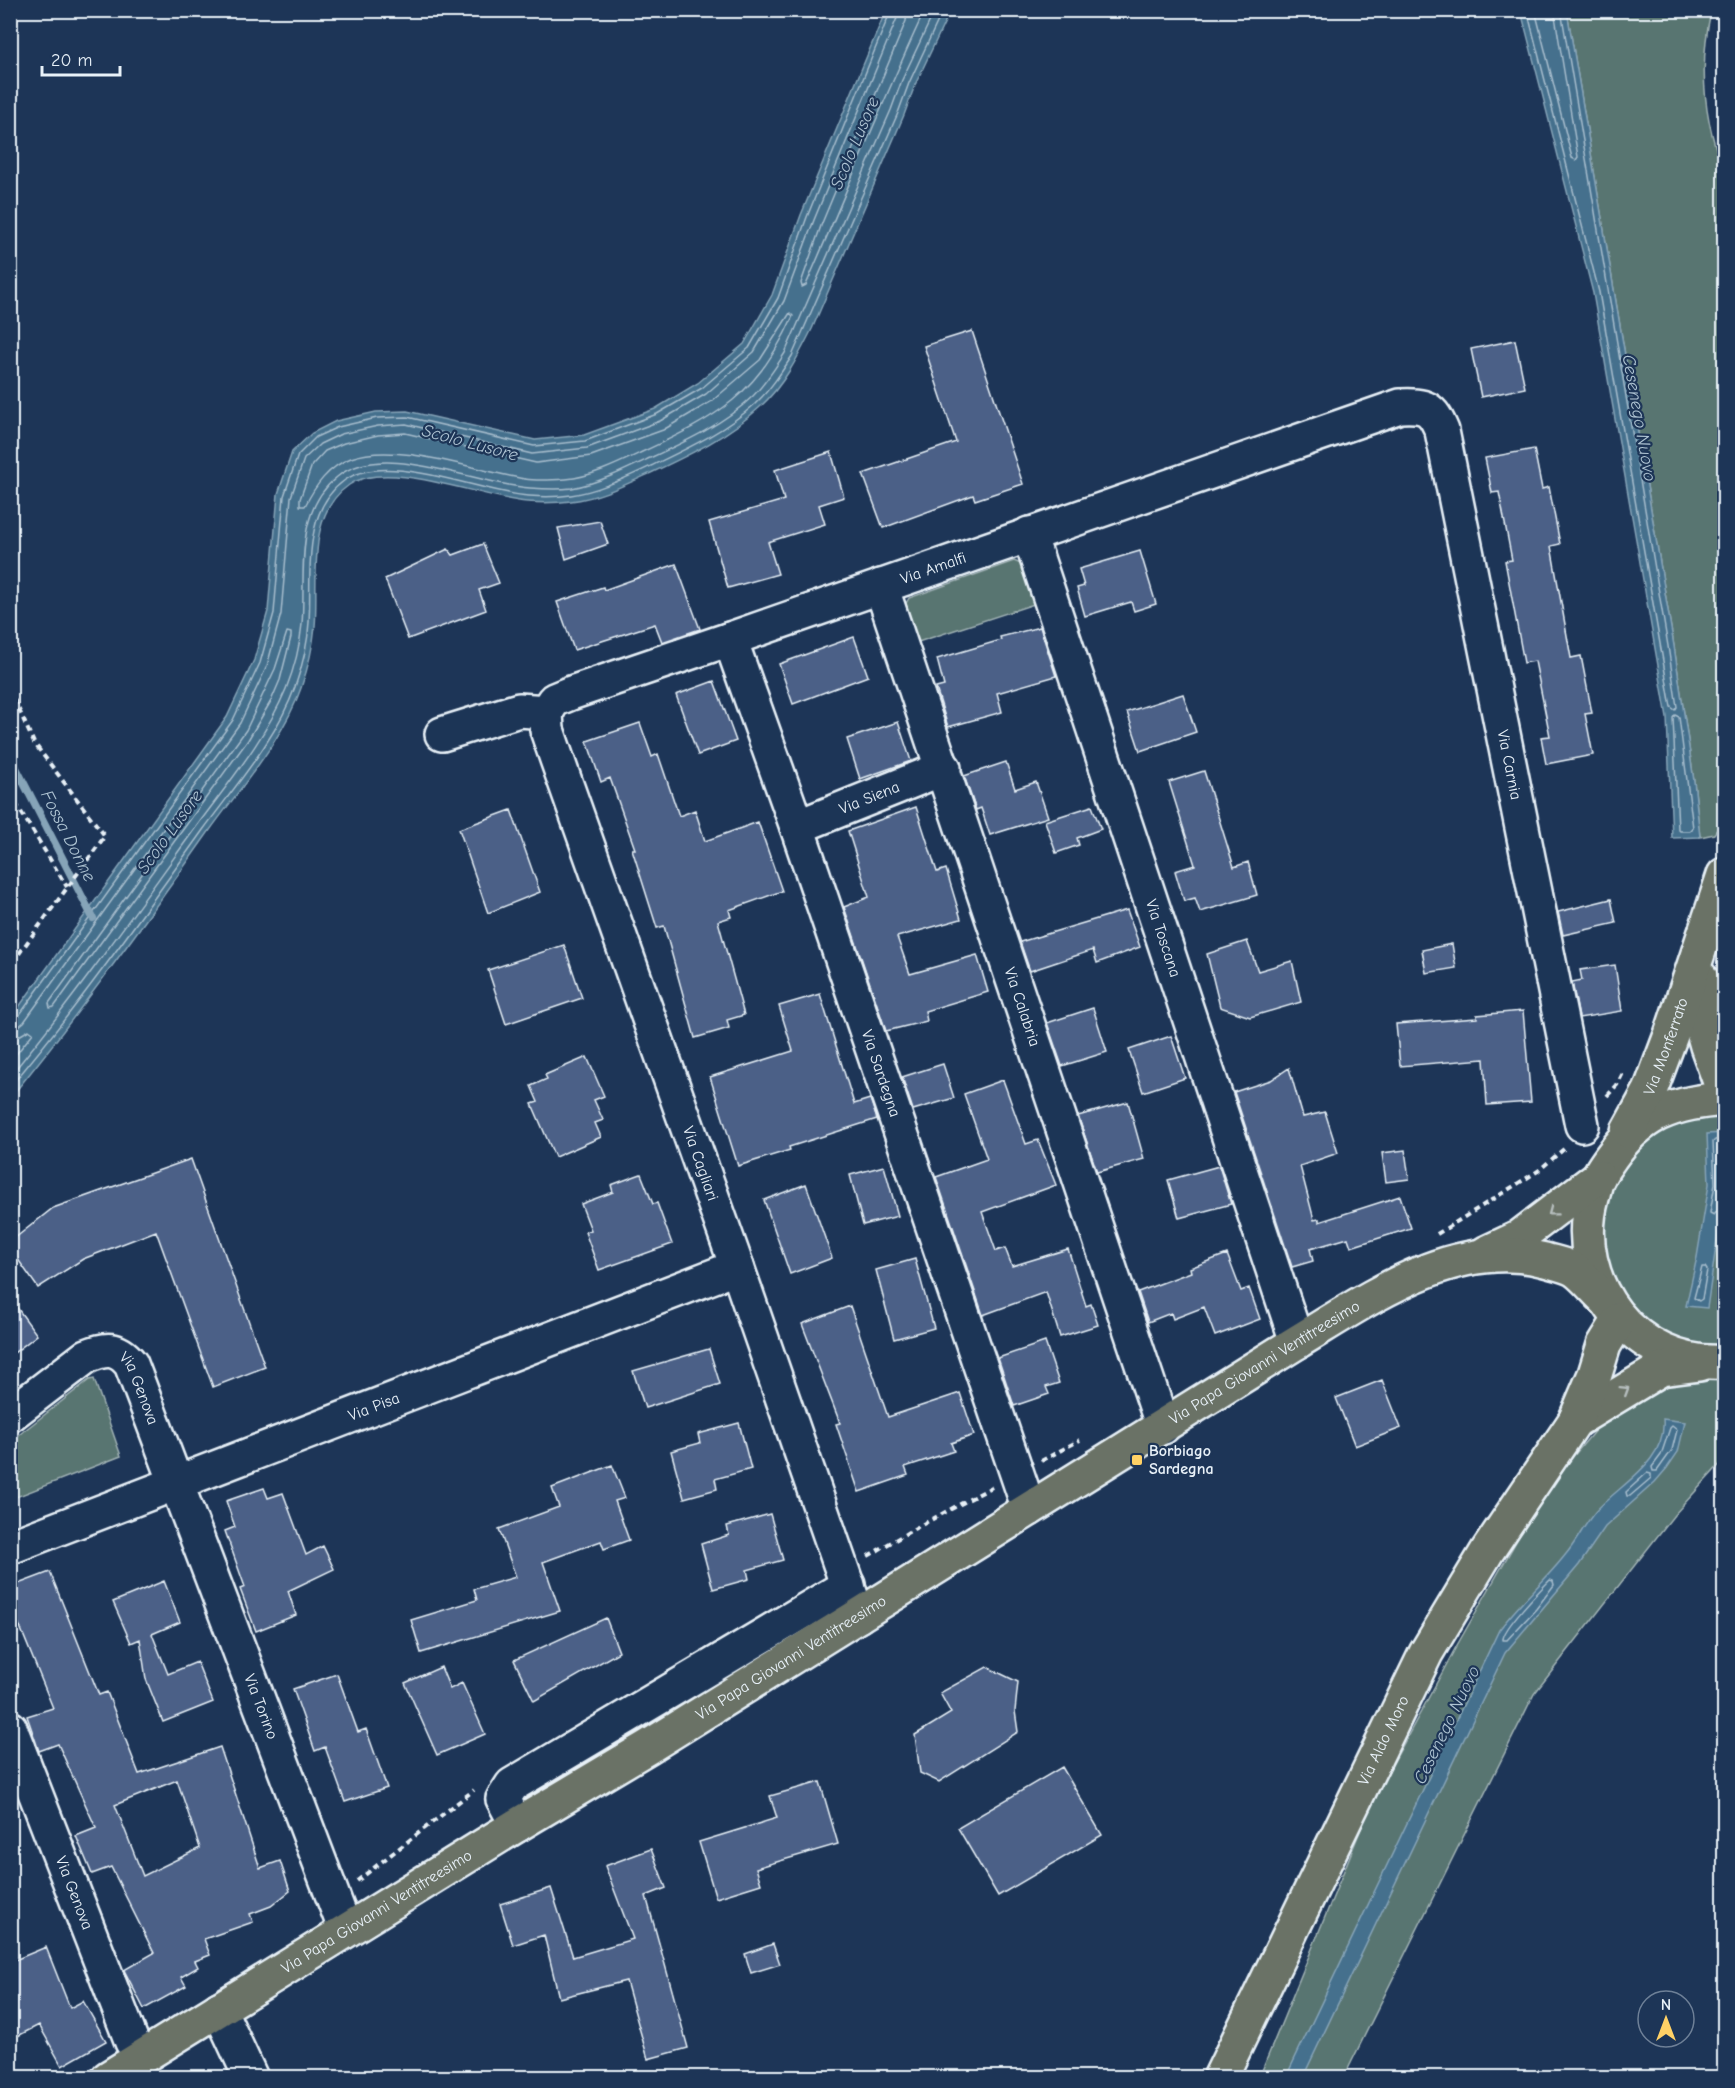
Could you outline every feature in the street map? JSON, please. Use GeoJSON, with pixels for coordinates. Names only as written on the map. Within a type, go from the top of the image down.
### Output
{"type":"FeatureCollection","features":[{"type":"Feature","properties":{"kind":"main road","name":"Via Monferrato"},"geometry":{"type":"LineString","coordinates":[[1622,1141],[1650,1091],[1725,875]]}},
{"type":"Feature","properties":{"kind":"main road","name":"Via Monferrato"},"geometry":{"type":"LineString","coordinates":[[1701,949],[1700,1021],[1725,1093]]}},
{"type":"Feature","properties":{"kind":"main road"},"geometry":{"type":"LineString","coordinates":[[1612,1309],[1589,1260],[1587,1218],[1598,1176],[1622,1141],[1656,1115],[1690,1102],[1725,1099]]}},
{"type":"Feature","properties":{"kind":"main road","name":"Via Papa Giovanni Ventitreesimo"},"geometry":{"type":"LineString","coordinates":[[1482,1256],[1518,1238],[1598,1176]]}},
{"type":"Feature","properties":{"kind":"main road","name":"Via Papa Giovanni Ventitreesimo"},"geometry":{"type":"LineString","coordinates":[[108,2078],[517,1825],[648,1747],[1298,1342],[1404,1280],[1444,1265],[1482,1256],[1509,1254],[1533,1257],[1575,1270],[1638,1336],[1671,1354],[1716,1362]]}},
{"type":"Feature","properties":{"kind":"main road","name":"Via Aldo Moro"},"geometry":{"type":"LineString","coordinates":[[1220,2078],[1426,1653],[1488,1550],[1575,1421],[1595,1374],[1612,1309]]}},
{"type":"Feature","properties":{"kind":"main road","name":"Via Aldo Moro"},"geometry":{"type":"LineString","coordinates":[[1575,1421],[1661,1369],[1716,1362]]}},
{"type":"Feature","properties":{"kind":"street","name":"Via Amalfi"},"geometry":{"type":"LineString","coordinates":[[546,712],[554,700],[571,693],[1400,406],[1428,408]]}},
{"type":"Feature","properties":{"kind":"street","name":"Via Carnia"},"geometry":{"type":"LineString","coordinates":[[1428,408],[1436,416],[1442,431],[1582,1125]]}},
{"type":"Feature","properties":{"kind":"street","name":"Via Toscana"},"geometry":{"type":"LineString","coordinates":[[1029,534],[1298,1342]]}},
{"type":"Feature","properties":{"kind":"street","name":"Via Calabria"},"geometry":{"type":"LineString","coordinates":[[881,586],[944,768],[1163,1427]]}},
{"type":"Feature","properties":{"kind":"street","name":"Via Sardegna"},"geometry":{"type":"LineString","coordinates":[[730,639],[1029,1509]]}},
{"type":"Feature","properties":{"kind":"street"},"geometry":{"type":"LineString","coordinates":[[442,734],[519,710],[546,712]]}},
{"type":"Feature","properties":{"kind":"street","name":"Via Cagliari"},"geometry":{"type":"LineString","coordinates":[[546,712],[547,730],[557,759],[858,1616]]}},
{"type":"Feature","properties":{"kind":"street","name":"Via Siena"},"geometry":{"type":"LineString","coordinates":[[796,827],[944,768]]}},
{"type":"Feature","properties":{"kind":"street","name":"Via Pisa"},"geometry":{"type":"LineString","coordinates":[[10,1547],[737,1267]]}},
{"type":"Feature","properties":{"kind":"street","name":"Via Genova"},"geometry":{"type":"LineString","coordinates":[[10,1415],[87,1356],[101,1350],[124,1355],[131,1364],[177,1484]]}},
{"type":"Feature","properties":{"kind":"street","name":"Via Torino"},"geometry":{"type":"LineString","coordinates":[[177,1484],[341,1918],[348,1929]]}},
{"type":"Feature","properties":{"kind":"street"},"geometry":{"type":"LineString","coordinates":[[517,1825],[503,1798],[512,1785],[845,1578]]}},
{"type":"Feature","properties":{"kind":"street","name":"Via Genova"},"geometry":{"type":"LineString","coordinates":[[10,1728],[132,2042],[142,2056]]}},
{"type":"Feature","properties":{"kind":"street"},"geometry":{"type":"LineString","coordinates":[[219,2009],[251,2078]]}},
{"type":"Feature","properties":{"kind":"path"},"geometry":{"type":"LineString","coordinates":[[10,690],[34,743],[105,836],[10,966]]}},
{"type":"Feature","properties":{"kind":"path"},"geometry":{"type":"LineString","coordinates":[[10,794],[68,886]]}},
{"type":"Feature","properties":{"kind":"path"},"geometry":{"type":"LineString","coordinates":[[1430,1239],[1538,1171],[1571,1143],[1582,1125],[1617,1085],[1626,1067]]}},
{"type":"Feature","properties":{"kind":"path"},"geometry":{"type":"LineString","coordinates":[[845,1578],[912,1530],[1081,1439]]}},
{"type":"Feature","properties":{"kind":"path"},"geometry":{"type":"LineString","coordinates":[[349,1887],[475,1789]]}},
{"type":"Feature","properties":{"kind":"green space"},"geometry":{"type":"Polygon","coordinates":[[[1567,11],[1711,11],[1705,51],[1705,92],[1711,132],[1724,171],[1724,819],[1714,834],[1700,837],[1674,646],[1567,11]]]}},
{"type":"Feature","properties":{"kind":"green space"},"geometry":{"type":"Polygon","coordinates":[[[1014,561],[1023,565],[1037,603],[915,643],[905,605],[909,598],[1014,561]]]}},
{"type":"Feature","properties":{"kind":"green space"},"geometry":{"type":"Polygon","coordinates":[[[1718,1107],[1724,1108],[1724,1348],[1720,1349],[1676,1341],[1638,1318],[1603,1262],[1602,1196],[1636,1140],[1718,1107]]]}},
{"type":"Feature","properties":{"kind":"green space"},"geometry":{"type":"Polygon","coordinates":[[[1724,1378],[1724,1457],[1722,1462],[1674,1515],[1534,1694],[1344,2077],[1259,2078],[1372,1802],[1456,1647],[1546,1489],[1607,1416],[1661,1380],[1724,1378]]]}},
{"type":"Feature","properties":{"kind":"green space"},"geometry":{"type":"Polygon","coordinates":[[[94,1379],[121,1456],[11,1499],[11,1441],[89,1380],[94,1379]]]}},
{"type":"Feature","properties":{"kind":"water","name":"Scolo Lusore"},"geometry":{"type":"Polygon","coordinates":[[[886,10],[950,11],[915,85],[812,329],[796,360],[769,398],[736,427],[709,444],[633,481],[592,497],[560,502],[527,502],[410,477],[366,478],[349,485],[335,498],[326,513],[320,531],[313,642],[301,688],[284,725],[261,762],[113,965],[11,1097],[11,1018],[227,717],[254,660],[268,611],[278,494],[292,452],[312,433],[336,421],[376,412],[407,411],[535,440],[584,435],[655,409],[698,383],[744,344],[772,295],[801,215],[886,10]]]}},
{"type":"Feature","properties":{"kind":"water"},"geometry":{"type":"Polygon","coordinates":[[[1521,11],[1567,11],[1674,646],[1700,837],[1672,838],[1667,717],[1593,293],[1521,11]]]}},
{"type":"Feature","properties":{"kind":"water"},"geometry":{"type":"Polygon","coordinates":[[[1724,1133],[1724,1192],[1707,1308],[1686,1306],[1709,1184],[1707,1134],[1724,1133]]]}},
{"type":"Feature","properties":{"kind":"water"},"geometry":{"type":"Polygon","coordinates":[[[1663,1419],[1685,1422],[1678,1452],[1655,1482],[1605,1527],[1579,1565],[1505,1653],[1303,2077],[1286,2077],[1499,1630],[1566,1554],[1595,1512],[1640,1472],[1650,1460],[1662,1434],[1663,1419]]]}},
{"type":"Feature","properties":{"kind":"building"},"geometry":{"type":"Polygon","coordinates":[[[972,331],[1023,484],[975,500],[973,495],[883,528],[863,474],[956,442],[924,346],[972,331]]]}},
{"type":"Feature","properties":{"kind":"building"},"geometry":{"type":"Polygon","coordinates":[[[1515,340],[1525,388],[1481,397],[1471,349],[1515,340]]]}},
{"type":"Feature","properties":{"kind":"building"},"geometry":{"type":"Polygon","coordinates":[[[1534,449],[1542,489],[1549,487],[1560,544],[1551,546],[1571,658],[1581,656],[1592,713],[1585,714],[1593,755],[1546,764],[1541,737],[1550,736],[1535,661],[1524,663],[1505,561],[1512,560],[1499,492],[1492,493],[1485,458],[1534,449]]]}},
{"type":"Feature","properties":{"kind":"building"},"geometry":{"type":"Polygon","coordinates":[[[831,452],[844,497],[819,505],[825,524],[768,542],[778,574],[728,588],[709,522],[784,500],[775,470],[831,452]]]}},
{"type":"Feature","properties":{"kind":"building"},"geometry":{"type":"Polygon","coordinates":[[[600,521],[608,544],[566,559],[558,528],[600,521]]]}},
{"type":"Feature","properties":{"kind":"building"},"geometry":{"type":"Polygon","coordinates":[[[483,544],[499,583],[479,590],[486,610],[408,639],[385,579],[448,549],[453,555],[483,544]]]}},
{"type":"Feature","properties":{"kind":"building"},"geometry":{"type":"Polygon","coordinates":[[[1140,551],[1156,604],[1134,611],[1131,602],[1085,616],[1077,588],[1084,586],[1079,569],[1140,551]]]}},
{"type":"Feature","properties":{"kind":"building"},"geometry":{"type":"Polygon","coordinates":[[[676,564],[700,629],[662,642],[655,624],[574,650],[557,602],[603,587],[604,590],[676,564]]]}},
{"type":"Feature","properties":{"kind":"building"},"geometry":{"type":"Polygon","coordinates":[[[1040,627],[1056,676],[997,693],[1002,712],[948,727],[936,688],[944,686],[937,659],[1001,640],[1000,637],[1040,627]]]}},
{"type":"Feature","properties":{"kind":"building"},"geometry":{"type":"Polygon","coordinates":[[[854,637],[868,676],[793,704],[779,664],[854,637]]]}},
{"type":"Feature","properties":{"kind":"building"},"geometry":{"type":"Polygon","coordinates":[[[714,681],[736,741],[698,755],[676,695],[714,681]]]}},
{"type":"Feature","properties":{"kind":"building"},"geometry":{"type":"Polygon","coordinates":[[[1183,694],[1196,732],[1140,751],[1127,712],[1183,694]]]}},
{"type":"Feature","properties":{"kind":"building"},"geometry":{"type":"Polygon","coordinates":[[[898,722],[911,761],[860,779],[847,739],[898,722]]]}},
{"type":"Feature","properties":{"kind":"building"},"geometry":{"type":"Polygon","coordinates":[[[640,723],[652,757],[658,754],[679,816],[695,810],[705,841],[758,822],[782,891],[729,910],[731,917],[718,921],[744,1015],[727,1020],[729,1028],[695,1038],[664,926],[657,928],[632,849],[635,849],[610,778],[601,782],[587,741],[640,723]]]}},
{"type":"Feature","properties":{"kind":"building"},"geometry":{"type":"Polygon","coordinates":[[[1006,762],[1015,789],[1036,782],[1048,817],[990,835],[981,808],[976,810],[964,776],[1006,762]]]}},
{"type":"Feature","properties":{"kind":"building"},"geometry":{"type":"Polygon","coordinates":[[[1204,771],[1234,867],[1248,862],[1257,895],[1200,912],[1195,898],[1184,901],[1175,871],[1195,865],[1169,782],[1204,771]]]}},
{"type":"Feature","properties":{"kind":"building"},"geometry":{"type":"Polygon","coordinates":[[[1092,806],[1101,829],[1077,838],[1079,845],[1056,853],[1045,821],[1092,806]]]}},
{"type":"Feature","properties":{"kind":"building"},"geometry":{"type":"Polygon","coordinates":[[[916,807],[937,872],[946,869],[961,919],[897,937],[910,974],[977,955],[988,992],[925,1011],[927,1021],[886,1031],[844,907],[869,897],[848,831],[916,807]]]}},
{"type":"Feature","properties":{"kind":"building"},"geometry":{"type":"Polygon","coordinates":[[[511,810],[540,892],[488,913],[459,829],[511,810]]]}},
{"type":"Feature","properties":{"kind":"building"},"geometry":{"type":"Polygon","coordinates":[[[1611,899],[1616,923],[1563,935],[1558,912],[1611,899]]]}},
{"type":"Feature","properties":{"kind":"building"},"geometry":{"type":"Polygon","coordinates":[[[1127,910],[1140,947],[1097,963],[1093,950],[1030,971],[1020,942],[1127,910]]]}},
{"type":"Feature","properties":{"kind":"building"},"geometry":{"type":"Polygon","coordinates":[[[1247,941],[1258,971],[1292,961],[1301,1002],[1250,1017],[1220,1007],[1207,954],[1247,941]]]}},
{"type":"Feature","properties":{"kind":"building"},"geometry":{"type":"Polygon","coordinates":[[[1452,944],[1456,968],[1426,973],[1422,950],[1452,944]]]}},
{"type":"Feature","properties":{"kind":"building"},"geometry":{"type":"Polygon","coordinates":[[[564,945],[582,998],[506,1024],[488,970],[564,945]]]}},
{"type":"Feature","properties":{"kind":"building"},"geometry":{"type":"Polygon","coordinates":[[[1615,965],[1622,1011],[1579,1018],[1572,982],[1582,980],[1580,970],[1615,965]]]}},
{"type":"Feature","properties":{"kind":"building"},"geometry":{"type":"Polygon","coordinates":[[[820,994],[854,1104],[870,1099],[877,1119],[738,1166],[710,1077],[793,1051],[779,1006],[820,994]]]}},
{"type":"Feature","properties":{"kind":"building"},"geometry":{"type":"Polygon","coordinates":[[[1093,1008],[1107,1052],[1062,1066],[1047,1023],[1093,1008]]]}},
{"type":"Feature","properties":{"kind":"building"},"geometry":{"type":"Polygon","coordinates":[[[1523,1011],[1531,1102],[1487,1105],[1484,1059],[1400,1066],[1396,1024],[1477,1018],[1477,1015],[1523,1011]]]}},
{"type":"Feature","properties":{"kind":"building"},"geometry":{"type":"Polygon","coordinates":[[[1171,1036],[1185,1078],[1143,1092],[1129,1050],[1171,1036]]]}},
{"type":"Feature","properties":{"kind":"building"},"geometry":{"type":"Polygon","coordinates":[[[587,1057],[604,1096],[594,1100],[603,1120],[595,1123],[601,1137],[555,1157],[532,1104],[538,1102],[531,1086],[547,1079],[545,1075],[587,1057]]]}},
{"type":"Feature","properties":{"kind":"building"},"geometry":{"type":"Polygon","coordinates":[[[943,1064],[954,1098],[913,1110],[902,1077],[943,1064]]]}},
{"type":"Feature","properties":{"kind":"building"},"geometry":{"type":"Polygon","coordinates":[[[1289,1068],[1303,1117],[1325,1112],[1338,1153],[1300,1166],[1314,1220],[1319,1219],[1319,1222],[1400,1196],[1411,1228],[1351,1247],[1348,1238],[1310,1249],[1313,1261],[1292,1267],[1234,1092],[1271,1080],[1289,1068]]]}},
{"type":"Feature","properties":{"kind":"building"},"geometry":{"type":"Polygon","coordinates":[[[1003,1080],[1026,1144],[1038,1140],[1056,1185],[982,1212],[996,1251],[1005,1248],[1012,1266],[1068,1249],[1086,1306],[1091,1304],[1098,1325],[1060,1337],[1046,1292],[983,1315],[936,1177],[987,1159],[964,1094],[1003,1080]]]}},
{"type":"Feature","properties":{"kind":"building"},"geometry":{"type":"Polygon","coordinates":[[[1128,1102],[1144,1159],[1097,1172],[1078,1116],[1128,1102]]]}},
{"type":"Feature","properties":{"kind":"building"},"geometry":{"type":"Polygon","coordinates":[[[1405,1150],[1409,1179],[1386,1182],[1382,1153],[1405,1150]]]}},
{"type":"Feature","properties":{"kind":"building"},"geometry":{"type":"Polygon","coordinates":[[[191,1159],[265,1367],[213,1387],[156,1231],[83,1259],[38,1288],[10,1248],[10,1242],[53,1208],[191,1159]]]}},
{"type":"Feature","properties":{"kind":"building"},"geometry":{"type":"Polygon","coordinates":[[[884,1166],[898,1216],[863,1225],[850,1175],[884,1166]]]}},
{"type":"Feature","properties":{"kind":"building"},"geometry":{"type":"Polygon","coordinates":[[[1219,1166],[1231,1204],[1179,1218],[1168,1180],[1219,1166]]]}},
{"type":"Feature","properties":{"kind":"building"},"geometry":{"type":"Polygon","coordinates":[[[641,1174],[653,1204],[657,1203],[672,1244],[599,1270],[585,1232],[591,1230],[581,1204],[613,1192],[611,1185],[641,1174]]]}},
{"type":"Feature","properties":{"kind":"building"},"geometry":{"type":"Polygon","coordinates":[[[806,1184],[832,1258],[790,1274],[764,1200],[806,1184]]]}},
{"type":"Feature","properties":{"kind":"building"},"geometry":{"type":"Polygon","coordinates":[[[1227,1254],[1241,1291],[1249,1288],[1260,1319],[1215,1336],[1204,1307],[1173,1319],[1171,1313],[1148,1322],[1138,1292],[1191,1272],[1190,1268],[1227,1254]]]}},
{"type":"Feature","properties":{"kind":"building"},"geometry":{"type":"Polygon","coordinates":[[[915,1259],[934,1328],[894,1339],[876,1270],[915,1259]]]}},
{"type":"Feature","properties":{"kind":"building"},"geometry":{"type":"Polygon","coordinates":[[[10,1298],[37,1335],[10,1356],[10,1298]]]}},
{"type":"Feature","properties":{"kind":"building"},"geometry":{"type":"Polygon","coordinates":[[[850,1306],[888,1417],[960,1393],[974,1435],[951,1443],[954,1451],[905,1467],[908,1475],[859,1492],[836,1424],[840,1423],[802,1324],[850,1306]]]}},
{"type":"Feature","properties":{"kind":"building"},"geometry":{"type":"Polygon","coordinates":[[[1045,1342],[1059,1383],[1046,1387],[1049,1394],[1014,1406],[998,1358],[1045,1342]]]}},
{"type":"Feature","properties":{"kind":"building"},"geometry":{"type":"Polygon","coordinates":[[[709,1349],[720,1384],[645,1408],[633,1371],[709,1349]]]}},
{"type":"Feature","properties":{"kind":"building"},"geometry":{"type":"Polygon","coordinates":[[[1382,1380],[1401,1428],[1355,1446],[1336,1398],[1382,1380]]]}},
{"type":"Feature","properties":{"kind":"building"},"geometry":{"type":"Polygon","coordinates":[[[739,1423],[751,1469],[715,1479],[717,1489],[684,1498],[671,1451],[700,1443],[698,1434],[739,1423]]]}},
{"type":"Feature","properties":{"kind":"building"},"geometry":{"type":"Polygon","coordinates":[[[612,1465],[625,1498],[615,1501],[629,1540],[604,1549],[601,1541],[543,1562],[560,1611],[421,1653],[411,1620],[477,1600],[474,1589],[516,1577],[499,1529],[559,1507],[552,1488],[612,1465]]]}},
{"type":"Feature","properties":{"kind":"building"},"geometry":{"type":"Polygon","coordinates":[[[264,1488],[268,1498],[283,1493],[306,1555],[323,1546],[334,1569],[288,1591],[296,1615],[256,1631],[240,1589],[245,1587],[225,1531],[235,1527],[226,1501],[264,1488]]]}},
{"type":"Feature","properties":{"kind":"building"},"geometry":{"type":"Polygon","coordinates":[[[770,1514],[783,1560],[747,1570],[749,1579],[713,1589],[701,1544],[729,1535],[727,1526],[770,1514]]]}},
{"type":"Feature","properties":{"kind":"building"},"geometry":{"type":"Polygon","coordinates":[[[50,1572],[99,1695],[107,1692],[139,1774],[220,1747],[260,1868],[280,1861],[290,1891],[271,1906],[250,1914],[253,1922],[204,1939],[210,1955],[195,1961],[198,1967],[181,1977],[186,1986],[144,2009],[124,1970],[154,1953],[111,1867],[92,1874],[76,1836],[96,1828],[58,1744],[39,1751],[27,1716],[53,1708],[10,1602],[10,1587],[50,1572]],[[177,1780],[115,1805],[143,1876],[200,1848],[177,1780]]]}},
{"type":"Feature","properties":{"kind":"building"},"geometry":{"type":"Polygon","coordinates":[[[164,1581],[180,1622],[152,1634],[168,1674],[197,1662],[213,1702],[163,1722],[146,1679],[140,1639],[131,1643],[113,1602],[164,1581]]]}},
{"type":"Feature","properties":{"kind":"building"},"geometry":{"type":"Polygon","coordinates":[[[606,1618],[619,1652],[534,1701],[514,1660],[606,1618]]]}},
{"type":"Feature","properties":{"kind":"building"},"geometry":{"type":"Polygon","coordinates":[[[441,1667],[450,1689],[462,1683],[485,1734],[437,1755],[405,1683],[441,1667]]]}},
{"type":"Feature","properties":{"kind":"building"},"geometry":{"type":"Polygon","coordinates":[[[987,1667],[1018,1682],[1015,1711],[1018,1732],[939,1782],[920,1773],[915,1735],[951,1713],[940,1693],[987,1667]]]}},
{"type":"Feature","properties":{"kind":"building"},"geometry":{"type":"Polygon","coordinates":[[[337,1674],[358,1732],[366,1729],[387,1788],[345,1802],[325,1747],[315,1751],[293,1689],[337,1674]]]}},
{"type":"Feature","properties":{"kind":"building"},"geometry":{"type":"Polygon","coordinates":[[[1062,1767],[1102,1835],[998,1896],[958,1828],[1062,1767]]]}},
{"type":"Feature","properties":{"kind":"building"},"geometry":{"type":"Polygon","coordinates":[[[820,1782],[838,1844],[756,1868],[761,1884],[716,1898],[699,1842],[777,1818],[770,1796],[820,1782]]]}},
{"type":"Feature","properties":{"kind":"building"},"geometry":{"type":"Polygon","coordinates":[[[651,1849],[666,1888],[646,1896],[688,2048],[648,2059],[626,1981],[559,1998],[544,1935],[513,1945],[500,1904],[551,1888],[573,1957],[633,1939],[605,1866],[651,1849]]]}},
{"type":"Feature","properties":{"kind":"building"},"geometry":{"type":"Polygon","coordinates":[[[773,1944],[780,1964],[751,1973],[745,1954],[773,1944]]]}},
{"type":"Feature","properties":{"kind":"building"},"geometry":{"type":"Polygon","coordinates":[[[46,1947],[70,2008],[83,2001],[106,2041],[62,2066],[39,2025],[10,2040],[10,1962],[46,1947]]]}},
{"type":"Feature","properties":{"kind":"waterway","name":"Fossa Donne"},"geometry":{"type":"LineString","coordinates":[[10,756],[93,918]]}},
{"type":"Feature","properties":{"kind":"place","name":"Borbiago Sardegna"},"geometry":{"type":"Point","coordinates":[1137,1460]}},
{"type":"Feature","properties":{"kind":"water label","name":"Cesenego Nuovo"},"geometry":{"type":"Point","coordinates":[1639,418]}},
{"type":"Feature","properties":{"kind":"water label","name":"Cesenego Nuovo"},"geometry":{"type":"Point","coordinates":[1447,1725]}}]}
